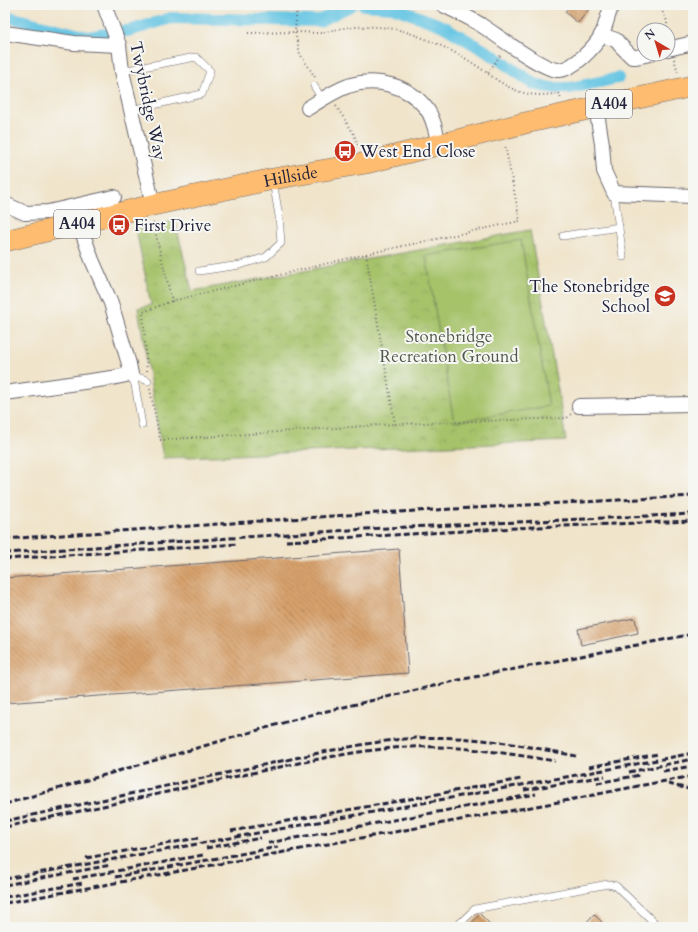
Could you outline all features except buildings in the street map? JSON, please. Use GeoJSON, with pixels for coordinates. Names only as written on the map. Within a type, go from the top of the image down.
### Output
{"type":"FeatureCollection","features":[{"type":"Feature","properties":{"kind":"main road","name":"Hillside"},"geometry":{"type":"LineString","coordinates":[[5,241],[79,223],[153,214],[273,179],[366,163],[596,107],[693,86]]}},
{"type":"Feature","properties":{"kind":"street","name":"Twybridge Way"},"geometry":{"type":"LineString","coordinates":[[104,5],[116,37],[153,214]]}},
{"type":"Feature","properties":{"kind":"street"},"geometry":{"type":"LineString","coordinates":[[443,5],[479,23],[544,66],[558,70],[571,66],[582,59],[601,35],[612,5]]}},
{"type":"Feature","properties":{"kind":"street"},"geometry":{"type":"LineString","coordinates":[[5,33],[74,43],[116,37]]}},
{"type":"Feature","properties":{"kind":"street"},"geometry":{"type":"LineString","coordinates":[[601,35],[616,40],[632,57],[636,57]]}},
{"type":"Feature","properties":{"kind":"street"},"geometry":{"type":"LineString","coordinates":[[676,47],[693,43]]}},
{"type":"Feature","properties":{"kind":"street"},"geometry":{"type":"LineString","coordinates":[[308,108],[348,86],[370,81],[397,86],[412,95],[426,108],[432,118],[440,145]]}},
{"type":"Feature","properties":{"kind":"street"},"geometry":{"type":"LineString","coordinates":[[596,107],[602,144],[604,171],[614,193],[693,196]]}},
{"type":"Feature","properties":{"kind":"street"},"geometry":{"type":"LineString","coordinates":[[5,204],[25,213],[48,212],[114,197]]}},
{"type":"Feature","properties":{"kind":"street"},"geometry":{"type":"LineString","coordinates":[[5,393],[131,376],[130,364],[111,302],[92,260],[79,223]]}},
{"type":"Feature","properties":{"kind":"street"},"geometry":{"type":"LineString","coordinates":[[579,406],[693,404]]}},
{"type":"Feature","properties":{"kind":"lane"},"geometry":{"type":"LineString","coordinates":[[122,70],[196,56],[210,71],[202,94],[131,110]]}},
{"type":"Feature","properties":{"kind":"lane"},"geometry":{"type":"LineString","coordinates":[[314,86],[324,98]]}},
{"type":"Feature","properties":{"kind":"lane"},"geometry":{"type":"LineString","coordinates":[[199,271],[240,265],[266,257],[281,243],[279,216],[273,179]]}},
{"type":"Feature","properties":{"kind":"lane"},"geometry":{"type":"LineString","coordinates":[[614,193],[623,257]]}},
{"type":"Feature","properties":{"kind":"lane"},"geometry":{"type":"LineString","coordinates":[[563,236],[619,227]]}},
{"type":"Feature","properties":{"kind":"lane"},"geometry":{"type":"LineString","coordinates":[[131,376],[148,381]]}},
{"type":"Feature","properties":{"kind":"lane"},"geometry":{"type":"LineString","coordinates":[[131,376],[135,385],[142,425]]}},
{"type":"Feature","properties":{"kind":"lane"},"geometry":{"type":"LineString","coordinates":[[456,927],[475,909],[608,884],[616,886],[659,927]]}},
{"type":"Feature","properties":{"kind":"path"},"geometry":{"type":"LineString","coordinates":[[297,5],[295,32],[300,54],[308,66]]}},
{"type":"Feature","properties":{"kind":"path"},"geometry":{"type":"LineString","coordinates":[[659,5],[668,22]]}},
{"type":"Feature","properties":{"kind":"path"},"geometry":{"type":"LineString","coordinates":[[248,34],[320,32],[344,28],[374,27],[396,29],[424,38],[463,57],[516,91],[529,95],[542,96],[560,93],[561,100]]}},
{"type":"Feature","properties":{"kind":"path"},"geometry":{"type":"LineString","coordinates":[[488,74],[501,54]]}},
{"type":"Feature","properties":{"kind":"path"},"geometry":{"type":"LineString","coordinates":[[324,98],[333,101],[354,134],[360,149]]}},
{"type":"Feature","properties":{"kind":"path"},"geometry":{"type":"LineString","coordinates":[[504,141],[520,221],[366,254],[172,301],[143,312],[148,381],[160,440],[395,424],[567,418],[579,406]]}},
{"type":"Feature","properties":{"kind":"path"},"geometry":{"type":"LineString","coordinates":[[153,214],[172,301]]}},
{"type":"Feature","properties":{"kind":"path"},"geometry":{"type":"LineString","coordinates":[[366,254],[395,424]]}},
{"type":"Feature","properties":{"kind":"green space","name":"Stonebridge Recreation Ground"},"geometry":{"type":"Polygon","coordinates":[[[175,221],[192,291],[530,230],[566,441],[163,458],[138,308],[151,305],[136,229],[175,221]]]}},
{"type":"Feature","properties":{"kind":"green space"},"geometry":{"type":"Polygon","coordinates":[[[521,240],[549,406],[454,422],[426,256],[521,240]]]}},
{"type":"Feature","properties":{"kind":"waterway"},"geometry":{"type":"LineString","coordinates":[[5,16],[88,37],[132,30],[171,18],[319,21],[352,5]]}},
{"type":"Feature","properties":{"kind":"waterway"},"geometry":{"type":"LineString","coordinates":[[364,5],[392,7],[443,26],[494,56],[534,84],[552,88],[571,88],[618,78]]}},
{"type":"Feature","properties":{"kind":"railway"},"geometry":{"type":"LineString","coordinates":[[5,539],[361,514],[693,496]]}},
{"type":"Feature","properties":{"kind":"railway"},"geometry":{"type":"LineString","coordinates":[[5,553],[365,529],[693,514]]}},
{"type":"Feature","properties":{"kind":"railway"},"geometry":{"type":"LineString","coordinates":[[286,541],[535,527],[693,521]]}},
{"type":"Feature","properties":{"kind":"railway"},"geometry":{"type":"LineString","coordinates":[[5,559],[238,544]]}},
{"type":"Feature","properties":{"kind":"railway"},"geometry":{"type":"LineString","coordinates":[[5,804],[310,715],[459,680],[693,634]]}},
{"type":"Feature","properties":{"kind":"railway"},"geometry":{"type":"LineString","coordinates":[[5,821],[323,752],[393,740],[436,737],[477,739],[576,756]]}},
{"type":"Feature","properties":{"kind":"railway"},"geometry":{"type":"LineString","coordinates":[[5,827],[295,764],[364,751],[408,747],[445,747],[463,748],[555,761]]}},
{"type":"Feature","properties":{"kind":"railway"},"geometry":{"type":"LineString","coordinates":[[5,879],[693,753]]}},
{"type":"Feature","properties":{"kind":"railway"},"geometry":{"type":"LineString","coordinates":[[589,767],[658,754]]}},
{"type":"Feature","properties":{"kind":"railway"},"geometry":{"type":"LineString","coordinates":[[629,772],[693,759]]}},
{"type":"Feature","properties":{"kind":"railway"},"geometry":{"type":"LineString","coordinates":[[663,771],[693,766]]}},
{"type":"Feature","properties":{"kind":"railway"},"geometry":{"type":"LineString","coordinates":[[597,783],[640,775]]}},
{"type":"Feature","properties":{"kind":"railway"},"geometry":{"type":"LineString","coordinates":[[524,790],[605,776]]}},
{"type":"Feature","properties":{"kind":"railway"},"geometry":{"type":"LineString","coordinates":[[5,903],[693,776]]}},
{"type":"Feature","properties":{"kind":"railway"},"geometry":{"type":"LineString","coordinates":[[231,831],[521,779]]}},
{"type":"Feature","properties":{"kind":"railway"},"geometry":{"type":"LineString","coordinates":[[668,784],[693,790]]}},
{"type":"Feature","properties":{"kind":"railway"},"geometry":{"type":"LineString","coordinates":[[268,843],[536,794]]}},
{"type":"Feature","properties":{"kind":"railway"},"geometry":{"type":"LineString","coordinates":[[86,858],[198,838]]}},
{"type":"Feature","properties":{"kind":"railway"},"geometry":{"type":"LineString","coordinates":[[206,848],[261,838]]}},
{"type":"Feature","properties":{"kind":"railway"},"geometry":{"type":"LineString","coordinates":[[115,877],[278,847]]}},
{"type":"Feature","properties":{"kind":"railway"},"geometry":{"type":"LineString","coordinates":[[73,879],[203,855]]}},
{"type":"Feature","properties":{"kind":"railway"},"geometry":{"type":"LineString","coordinates":[[5,885],[111,865]]}},
{"type":"Feature","properties":{"kind":"railway"},"geometry":{"type":"LineString","coordinates":[[5,897],[83,883]]}},
{"type":"Feature","properties":{"kind":"place","name":"West End Close"},"geometry":{"type":"Point","coordinates":[345,151]}},
{"type":"Feature","properties":{"kind":"place","name":"First Drive"},"geometry":{"type":"Point","coordinates":[119,225]}},
{"type":"Feature","properties":{"kind":"place","name":"The Stonebridge School"},"geometry":{"type":"Point","coordinates":[665,296]}}]}
